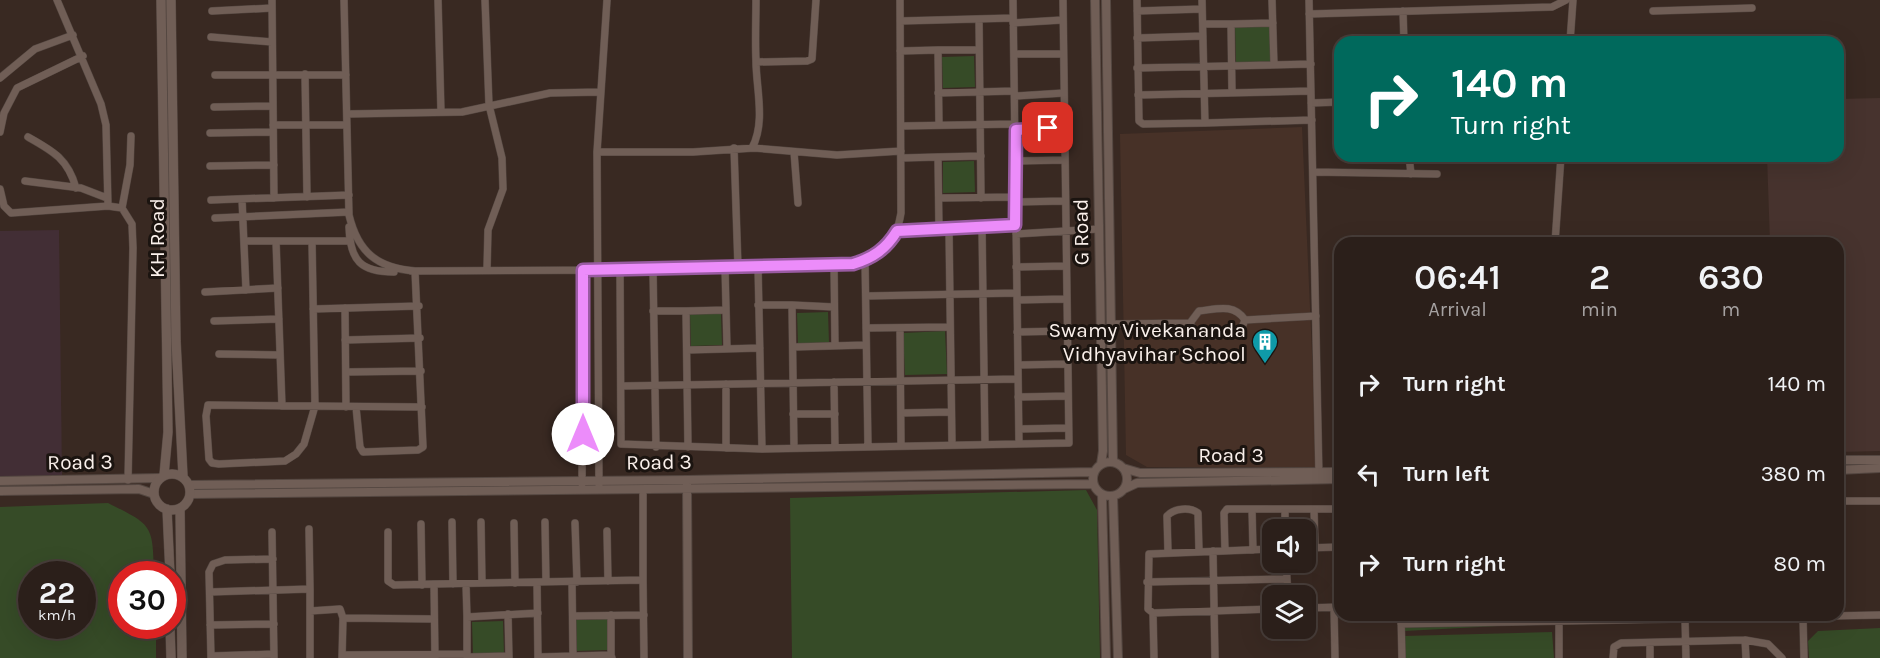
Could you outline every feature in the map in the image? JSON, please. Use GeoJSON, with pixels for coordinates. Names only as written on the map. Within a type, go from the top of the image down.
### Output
{"type":"FeatureCollection","features":[{"type":"Feature","properties":{"kind":"main road","name":"KH Road"},"geometry":{"type":"LineString","coordinates":[[161,0],[168,432],[162,476]]}},
{"type":"Feature","properties":{"kind":"main road","name":"KH Road"},"geometry":{"type":"LineString","coordinates":[[171,0],[176,330],[183,476]]}},
{"type":"Feature","properties":{"kind":"main road"},"geometry":{"type":"LineString","coordinates":[[180,508],[167,509],[158,504],[154,494],[155,486],[162,476],[177,474],[183,476],[190,490],[180,508],[182,658]]}},
{"type":"Feature","properties":{"kind":"main road"},"geometry":{"type":"LineString","coordinates":[[167,509],[169,561]]}},
{"type":"Feature","properties":{"kind":"main road"},"geometry":{"type":"LineString","coordinates":[[170,639],[171,658]]}},
{"type":"Feature","properties":{"kind":"street"},"geometry":{"type":"LineString","coordinates":[[57,0],[83,56],[101,104],[106,125],[107,202]]}},
{"type":"Feature","properties":{"kind":"street"},"geometry":{"type":"LineString","coordinates":[[344,0],[350,241],[358,261],[370,270],[620,270],[834,264],[865,260],[890,243],[897,231],[901,213],[900,0]]}},
{"type":"Feature","properties":{"kind":"street"},"geometry":{"type":"LineString","coordinates":[[438,0],[441,112]]}},
{"type":"Feature","properties":{"kind":"street"},"geometry":{"type":"LineString","coordinates":[[485,0],[489,105],[502,158],[503,189],[488,230],[487,269]]}},
{"type":"Feature","properties":{"kind":"street"},"geometry":{"type":"LineString","coordinates":[[599,486],[597,152],[607,0]]}},
{"type":"Feature","properties":{"kind":"street"},"geometry":{"type":"LineString","coordinates":[[752,148],[757,139],[759,109],[756,0]]}},
{"type":"Feature","properties":{"kind":"street"},"geometry":{"type":"LineString","coordinates":[[756,62],[812,59],[816,0]]}},
{"type":"Feature","properties":{"kind":"street"},"geometry":{"type":"LineString","coordinates":[[1013,0],[1019,443]]}},
{"type":"Feature","properties":{"kind":"street"},"geometry":{"type":"LineString","coordinates":[[620,270],[621,444],[656,447],[794,448],[1069,442],[1065,299],[1067,231],[1064,201],[1063,0]]}},
{"type":"Feature","properties":{"kind":"street","name":"G Road"},"geometry":{"type":"LineString","coordinates":[[1095,0],[1103,451],[1101,464]]}},
{"type":"Feature","properties":{"kind":"street","name":"G Road"},"geometry":{"type":"LineString","coordinates":[[1106,0],[1113,461]]}},
{"type":"Feature","properties":{"kind":"street"},"geometry":{"type":"LineString","coordinates":[[1137,0],[1138,117],[1141,123],[1312,120]]}},
{"type":"Feature","properties":{"kind":"street"},"geometry":{"type":"LineString","coordinates":[[1202,0],[1205,123]]}},
{"type":"Feature","properties":{"kind":"street"},"geometry":{"type":"LineString","coordinates":[[1272,0],[1274,65]]}},
{"type":"Feature","properties":{"kind":"street"},"geometry":{"type":"LineString","coordinates":[[1309,0],[1319,476]]}},
{"type":"Feature","properties":{"kind":"street"},"geometry":{"type":"LineString","coordinates":[[1310,14],[1552,7],[1566,0]]}},
{"type":"Feature","properties":{"kind":"street"},"geometry":{"type":"LineString","coordinates":[[1570,36],[1573,0]]}},
{"type":"Feature","properties":{"kind":"street"},"geometry":{"type":"LineString","coordinates":[[212,11],[272,4],[274,198]]}},
{"type":"Feature","properties":{"kind":"street"},"geometry":{"type":"LineString","coordinates":[[1653,10],[1752,8]]}},
{"type":"Feature","properties":{"kind":"street"},"geometry":{"type":"LineString","coordinates":[[1137,11],[1202,9]]}},
{"type":"Feature","properties":{"kind":"street"},"geometry":{"type":"LineString","coordinates":[[1403,11],[1404,36]]}},
{"type":"Feature","properties":{"kind":"street"},"geometry":{"type":"LineString","coordinates":[[979,19],[981,198]]}},
{"type":"Feature","properties":{"kind":"street"},"geometry":{"type":"LineString","coordinates":[[900,21],[1062,20]]}},
{"type":"Feature","properties":{"kind":"street"},"geometry":{"type":"LineString","coordinates":[[1203,24],[1273,23]]}},
{"type":"Feature","properties":{"kind":"street"},"geometry":{"type":"LineString","coordinates":[[1231,24],[1232,92]]}},
{"type":"Feature","properties":{"kind":"street"},"geometry":{"type":"LineString","coordinates":[[0,78],[35,49],[73,35]]}},
{"type":"Feature","properties":{"kind":"street"},"geometry":{"type":"LineString","coordinates":[[1137,38],[1203,36]]}},
{"type":"Feature","properties":{"kind":"street"},"geometry":{"type":"LineString","coordinates":[[211,37],[272,42]]}},
{"type":"Feature","properties":{"kind":"street"},"geometry":{"type":"LineString","coordinates":[[938,50],[939,125]]}},
{"type":"Feature","properties":{"kind":"street"},"geometry":{"type":"LineString","coordinates":[[900,51],[979,50]]}},
{"type":"Feature","properties":{"kind":"street"},"geometry":{"type":"LineString","coordinates":[[1014,54],[1064,54]]}},
{"type":"Feature","properties":{"kind":"street"},"geometry":{"type":"LineString","coordinates":[[0,132],[4,113],[17,88],[83,56]]}},
{"type":"Feature","properties":{"kind":"street"},"geometry":{"type":"LineString","coordinates":[[1137,68],[1311,64]]}},
{"type":"Feature","properties":{"kind":"street"},"geometry":{"type":"LineString","coordinates":[[215,75],[273,73],[346,75]]}},
{"type":"Feature","properties":{"kind":"street"},"geometry":{"type":"LineString","coordinates":[[305,74],[307,197]]}},
{"type":"Feature","properties":{"kind":"street"},"geometry":{"type":"LineString","coordinates":[[1138,95],[1311,91]]}},
{"type":"Feature","properties":{"kind":"street"},"geometry":{"type":"LineString","coordinates":[[347,114],[462,112],[550,93],[600,93]]}},
{"type":"Feature","properties":{"kind":"street"},"geometry":{"type":"LineString","coordinates":[[938,93],[1064,93]]}},
{"type":"Feature","properties":{"kind":"street"},"geometry":{"type":"LineString","coordinates":[[1311,103],[1334,102]]}},
{"type":"Feature","properties":{"kind":"street"},"geometry":{"type":"LineString","coordinates":[[214,107],[273,106]]}},
{"type":"Feature","properties":{"kind":"street"},"geometry":{"type":"LineString","coordinates":[[901,126],[980,124],[1065,127]]}},
{"type":"Feature","properties":{"kind":"street"},"geometry":{"type":"LineString","coordinates":[[210,133],[306,125],[348,125]]}},
{"type":"Feature","properties":{"kind":"street"},"geometry":{"type":"LineString","coordinates":[[128,480],[133,248],[132,224],[123,208],[130,165],[131,136]]}},
{"type":"Feature","properties":{"kind":"street"},"geometry":{"type":"LineString","coordinates":[[28,137],[63,160],[71,170],[76,188]]}},
{"type":"Feature","properties":{"kind":"street"},"geometry":{"type":"LineString","coordinates":[[734,148],[738,267]]}},
{"type":"Feature","properties":{"kind":"street"},"geometry":{"type":"LineString","coordinates":[[597,152],[693,152],[752,148],[837,154],[981,156]]}},
{"type":"Feature","properties":{"kind":"street"},"geometry":{"type":"LineString","coordinates":[[794,152],[798,203]]}},
{"type":"Feature","properties":{"kind":"street"},"geometry":{"type":"LineString","coordinates":[[938,157],[939,230]]}},
{"type":"Feature","properties":{"kind":"street"},"geometry":{"type":"LineString","coordinates":[[1016,161],[1065,160]]}},
{"type":"Feature","properties":{"kind":"street"},"geometry":{"type":"LineString","coordinates":[[1410,162],[1411,174]]}},
{"type":"Feature","properties":{"kind":"street"},"geometry":{"type":"LineString","coordinates":[[1555,237],[1561,162]]}},
{"type":"Feature","properties":{"kind":"street"},"geometry":{"type":"LineString","coordinates":[[210,166],[274,165]]}},
{"type":"Feature","properties":{"kind":"street"},"geometry":{"type":"LineString","coordinates":[[1313,172],[1437,174]]}},
{"type":"Feature","properties":{"kind":"street"},"geometry":{"type":"LineString","coordinates":[[25,181],[76,188],[123,208]]}},
{"type":"Feature","properties":{"kind":"street"},"geometry":{"type":"LineString","coordinates":[[0,189],[4,206],[11,213],[107,202]]}},
{"type":"Feature","properties":{"kind":"street"},"geometry":{"type":"LineString","coordinates":[[211,200],[349,195]]}},
{"type":"Feature","properties":{"kind":"street"},"geometry":{"type":"LineString","coordinates":[[939,198],[1064,201]]}},
{"type":"Feature","properties":{"kind":"street"},"geometry":{"type":"LineString","coordinates":[[242,199],[246,290]]}},
{"type":"Feature","properties":{"kind":"street"},"geometry":{"type":"LineString","coordinates":[[349,214],[352,230],[369,255],[393,269],[415,270]]}},
{"type":"Feature","properties":{"kind":"street"},"geometry":{"type":"LineString","coordinates":[[215,218],[349,214]]}},
{"type":"Feature","properties":{"kind":"street"},"geometry":{"type":"LineString","coordinates":[[897,231],[1015,225]]}},
{"type":"Feature","properties":{"kind":"street"},"geometry":{"type":"LineString","coordinates":[[982,227],[985,444]]}},
{"type":"Feature","properties":{"kind":"street"},"geometry":{"type":"LineString","coordinates":[[1016,234],[1099,228]]}},
{"type":"Feature","properties":{"kind":"street"},"geometry":{"type":"LineString","coordinates":[[949,230],[952,444]]}},
{"type":"Feature","properties":{"kind":"street"},"geometry":{"type":"LineString","coordinates":[[244,241],[350,241]]}},
{"type":"Feature","properties":{"kind":"street"},"geometry":{"type":"LineString","coordinates":[[276,241],[282,406]]}},
{"type":"Feature","properties":{"kind":"street"},"geometry":{"type":"LineString","coordinates":[[312,241],[315,406],[304,444],[291,457],[275,463],[212,463],[208,454],[207,406],[315,406],[422,407]]}},
{"type":"Feature","properties":{"kind":"street"},"geometry":{"type":"LineString","coordinates":[[865,260],[868,446]]}},
{"type":"Feature","properties":{"kind":"street"},"geometry":{"type":"LineString","coordinates":[[834,264],[835,346]]}},
{"type":"Feature","properties":{"kind":"street"},"geometry":{"type":"LineString","coordinates":[[758,266],[762,448]]}},
{"type":"Feature","properties":{"kind":"street"},"geometry":{"type":"LineString","coordinates":[[1016,267],[1066,266]]}},
{"type":"Feature","properties":{"kind":"street"},"geometry":{"type":"LineString","coordinates":[[725,267],[727,349]]}},
{"type":"Feature","properties":{"kind":"street"},"geometry":{"type":"LineString","coordinates":[[653,269],[656,447]]}},
{"type":"Feature","properties":{"kind":"street"},"geometry":{"type":"LineString","coordinates":[[356,407],[360,447],[366,453],[421,449],[424,443],[419,306],[415,270]]}},
{"type":"Feature","properties":{"kind":"street"},"geometry":{"type":"LineString","coordinates":[[582,485],[583,270]]}},
{"type":"Feature","properties":{"kind":"street"},"geometry":{"type":"LineString","coordinates":[[205,292],[278,288]]}},
{"type":"Feature","properties":{"kind":"street"},"geometry":{"type":"LineString","coordinates":[[866,296],[983,294],[1065,299]]}},
{"type":"Feature","properties":{"kind":"street"},"geometry":{"type":"LineString","coordinates":[[758,305],[834,307]]}},
{"type":"Feature","properties":{"kind":"street"},"geometry":{"type":"LineString","coordinates":[[792,305],[794,448]]}},
{"type":"Feature","properties":{"kind":"street"},"geometry":{"type":"LineString","coordinates":[[313,309],[419,306]]}},
{"type":"Feature","properties":{"kind":"street"},"geometry":{"type":"LineString","coordinates":[[345,308],[346,407]]}},
{"type":"Feature","properties":{"kind":"street"},"geometry":{"type":"LineString","coordinates":[[1190,323],[1199,311],[1229,308],[1241,314],[1245,320]]}},
{"type":"Feature","properties":{"kind":"street"},"geometry":{"type":"LineString","coordinates":[[653,311],[726,310]]}},
{"type":"Feature","properties":{"kind":"street"},"geometry":{"type":"LineString","coordinates":[[686,311],[687,447]]}},
{"type":"Feature","properties":{"kind":"street"},"geometry":{"type":"LineString","coordinates":[[1245,320],[1316,316]]}},
{"type":"Feature","properties":{"kind":"street"},"geometry":{"type":"LineString","coordinates":[[214,321],[279,319]]}},
{"type":"Feature","properties":{"kind":"street"},"geometry":{"type":"LineString","coordinates":[[1190,323],[1194,332],[1208,335],[1234,333],[1241,330],[1245,320]]}},
{"type":"Feature","properties":{"kind":"street"},"geometry":{"type":"LineString","coordinates":[[1111,324],[1190,323]]}},
{"type":"Feature","properties":{"kind":"street"},"geometry":{"type":"LineString","coordinates":[[866,328],[950,327]]}},
{"type":"Feature","properties":{"kind":"street"},"geometry":{"type":"LineString","coordinates":[[900,328],[901,445]]}},
{"type":"Feature","properties":{"kind":"street"},"geometry":{"type":"LineString","coordinates":[[1017,332],[1066,331]]}},
{"type":"Feature","properties":{"kind":"street"},"geometry":{"type":"LineString","coordinates":[[345,340],[420,338]]}},
{"type":"Feature","properties":{"kind":"street"},"geometry":{"type":"LineString","coordinates":[[793,346],[866,345]]}},
{"type":"Feature","properties":{"kind":"street"},"geometry":{"type":"LineString","coordinates":[[687,350],[760,348]]}},
{"type":"Feature","properties":{"kind":"street"},"geometry":{"type":"LineString","coordinates":[[219,354],[280,355]]}},
{"type":"Feature","properties":{"kind":"street"},"geometry":{"type":"LineString","coordinates":[[1018,365],[1067,364]]}},
{"type":"Feature","properties":{"kind":"street"},"geometry":{"type":"LineString","coordinates":[[346,372],[421,370]]}},
{"type":"Feature","properties":{"kind":"street"},"geometry":{"type":"LineString","coordinates":[[622,386],[1018,379]]}},
{"type":"Feature","properties":{"kind":"street"},"geometry":{"type":"LineString","coordinates":[[834,382],[835,447]]}},
{"type":"Feature","properties":{"kind":"street"},"geometry":{"type":"LineString","coordinates":[[726,384],[726,448]]}},
{"type":"Feature","properties":{"kind":"street"},"geometry":{"type":"LineString","coordinates":[[1018,397],[1068,396]]}},
{"type":"Feature","properties":{"kind":"street"},"geometry":{"type":"LineString","coordinates":[[901,413],[951,412]]}},
{"type":"Feature","properties":{"kind":"street"},"geometry":{"type":"LineString","coordinates":[[793,414],[835,414]]}},
{"type":"Feature","properties":{"kind":"street"},"geometry":{"type":"LineString","coordinates":[[1018,429],[1067,428]]}},
{"type":"Feature","properties":{"kind":"street"},"geometry":{"type":"LineString","coordinates":[[1844,460],[1880,460]]}},
{"type":"Feature","properties":{"kind":"street"},"geometry":{"type":"LineString","coordinates":[[1102,495],[1113,496],[1124,489],[1127,478],[1124,468],[1113,461],[1101,464],[1094,472],[1093,484],[1102,495],[1106,658]]}},
{"type":"Feature","properties":{"kind":"street","name":"Road 3"},"geometry":{"type":"LineString","coordinates":[[1124,468],[1140,473],[1334,478]]}},
{"type":"Feature","properties":{"kind":"street"},"geometry":{"type":"LineString","coordinates":[[1844,470],[1880,468]]}},
{"type":"Feature","properties":{"kind":"street","name":"Road 3"},"geometry":{"type":"LineString","coordinates":[[190,490],[251,486],[582,485],[643,490],[687,485],[1094,472]]}},
{"type":"Feature","properties":{"kind":"street","name":"Road 3"},"geometry":{"type":"LineString","coordinates":[[1124,489],[1137,483],[1319,476],[1334,473]]}},
{"type":"Feature","properties":{"kind":"street","name":"Road 3"},"geometry":{"type":"LineString","coordinates":[[0,481],[128,480],[162,476]]}},
{"type":"Feature","properties":{"kind":"street","name":"Road 3"},"geometry":{"type":"LineString","coordinates":[[599,486],[1093,484]]}},
{"type":"Feature","properties":{"kind":"street"},"geometry":{"type":"LineString","coordinates":[[687,485],[688,658]]}},
{"type":"Feature","properties":{"kind":"street","name":"Road 3"},"geometry":{"type":"LineString","coordinates":[[0,491],[139,489],[154,494]]}},
{"type":"Feature","properties":{"kind":"street"},"geometry":{"type":"LineString","coordinates":[[643,490],[644,658]]}},
{"type":"Feature","properties":{"kind":"street"},"geometry":{"type":"LineString","coordinates":[[1113,496],[1118,658]]}},
{"type":"Feature","properties":{"kind":"street"},"geometry":{"type":"LineString","coordinates":[[1844,501],[1880,501]]}},
{"type":"Feature","properties":{"kind":"street"},"geometry":{"type":"LineString","coordinates":[[1252,509],[1253,550]]}},
{"type":"Feature","properties":{"kind":"street"},"geometry":{"type":"LineString","coordinates":[[1285,509],[1285,519]]}},
{"type":"Feature","properties":{"kind":"street"},"geometry":{"type":"LineString","coordinates":[[1314,509],[1314,519]]}},
{"type":"Feature","properties":{"kind":"street"},"geometry":{"type":"LineString","coordinates":[[1225,550],[1225,511],[1334,509]]}},
{"type":"Feature","properties":{"kind":"street"},"geometry":{"type":"LineString","coordinates":[[1168,552],[1167,516],[1179,510],[1194,510],[1198,513],[1199,551]]}},
{"type":"Feature","properties":{"kind":"street"},"geometry":{"type":"LineString","coordinates":[[452,522],[453,584]]}},
{"type":"Feature","properties":{"kind":"street"},"geometry":{"type":"LineString","coordinates":[[481,522],[483,584]]}},
{"type":"Feature","properties":{"kind":"street"},"geometry":{"type":"LineString","coordinates":[[545,522],[546,582]]}},
{"type":"Feature","properties":{"kind":"street"},"geometry":{"type":"LineString","coordinates":[[573,656],[575,523]]}},
{"type":"Feature","properties":{"kind":"street"},"geometry":{"type":"LineString","coordinates":[[421,524],[422,585]]}},
{"type":"Feature","properties":{"kind":"street"},"geometry":{"type":"LineString","coordinates":[[514,524],[515,583]]}},
{"type":"Feature","properties":{"kind":"street"},"geometry":{"type":"LineString","coordinates":[[309,529],[310,658]]}},
{"type":"Feature","properties":{"kind":"street"},"geometry":{"type":"LineString","coordinates":[[607,531],[608,581]]}},
{"type":"Feature","properties":{"kind":"street"},"geometry":{"type":"LineString","coordinates":[[272,532],[273,560],[274,656],[211,657],[209,572],[217,561],[273,560]]}},
{"type":"Feature","properties":{"kind":"street"},"geometry":{"type":"LineString","coordinates":[[388,532],[388,582],[394,585],[643,580]]}},
{"type":"Feature","properties":{"kind":"street"},"geometry":{"type":"LineString","coordinates":[[1316,548],[1334,548]]}},
{"type":"Feature","properties":{"kind":"street"},"geometry":{"type":"LineString","coordinates":[[1262,550],[1149,554],[1147,582],[1148,609],[1153,613],[1262,609]]}},
{"type":"Feature","properties":{"kind":"street"},"geometry":{"type":"LineString","coordinates":[[1213,551],[1215,658]]}},
{"type":"Feature","properties":{"kind":"street"},"geometry":{"type":"LineString","coordinates":[[1287,573],[1287,585]]}},
{"type":"Feature","properties":{"kind":"street"},"geometry":{"type":"LineString","coordinates":[[1147,582],[1287,579]]}},
{"type":"Feature","properties":{"kind":"street"},"geometry":{"type":"LineString","coordinates":[[537,582],[538,657],[611,657],[611,615]]}},
{"type":"Feature","properties":{"kind":"street"},"geometry":{"type":"LineString","coordinates":[[434,584],[435,656]]}},
{"type":"Feature","properties":{"kind":"street"},"geometry":{"type":"LineString","coordinates":[[466,584],[467,657],[509,657],[508,614]]}},
{"type":"Feature","properties":{"kind":"street"},"geometry":{"type":"LineString","coordinates":[[210,592],[310,589]]}},
{"type":"Feature","properties":{"kind":"street"},"geometry":{"type":"LineString","coordinates":[[1316,608],[1334,607]]}},
{"type":"Feature","properties":{"kind":"street"},"geometry":{"type":"LineString","coordinates":[[310,611],[340,609],[343,618],[342,656],[467,654]]}},
{"type":"Feature","properties":{"kind":"street"},"geometry":{"type":"LineString","coordinates":[[467,617],[538,613]]}},
{"type":"Feature","properties":{"kind":"street"},"geometry":{"type":"LineString","coordinates":[[1153,613],[1154,658]]}},
{"type":"Feature","properties":{"kind":"street"},"geometry":{"type":"LineString","coordinates":[[573,616],[644,615]]}},
{"type":"Feature","properties":{"kind":"street"},"geometry":{"type":"LineString","coordinates":[[1844,616],[1880,615]]}},
{"type":"Feature","properties":{"kind":"street"},"geometry":{"type":"LineString","coordinates":[[343,618],[434,619]]}},
{"type":"Feature","properties":{"kind":"street"},"geometry":{"type":"LineString","coordinates":[[1335,658],[1336,621]]}},
{"type":"Feature","properties":{"kind":"street"},"geometry":{"type":"LineString","coordinates":[[1402,658],[1401,624],[1480,621]]}},
{"type":"Feature","properties":{"kind":"street"},"geometry":{"type":"LineString","coordinates":[[1559,621],[1559,658]]}},
{"type":"Feature","properties":{"kind":"street"},"geometry":{"type":"LineString","coordinates":[[1685,621],[1686,658]]}},
{"type":"Feature","properties":{"kind":"street"},"geometry":{"type":"LineString","coordinates":[[1803,621],[1804,658]]}},
{"type":"Feature","properties":{"kind":"street"},"geometry":{"type":"LineString","coordinates":[[210,625],[273,624]]}},
{"type":"Feature","properties":{"kind":"street"},"geometry":{"type":"LineString","coordinates":[[1745,640],[1746,658]]}},
{"type":"Feature","properties":{"kind":"street"},"geometry":{"type":"LineString","coordinates":[[1613,658],[1614,648],[1621,643],[1745,640],[1768,644],[1782,658]]}},
{"type":"Feature","properties":{"kind":"street"},"geometry":{"type":"LineString","coordinates":[[1650,643],[1650,658]]}},
{"type":"Feature","properties":{"kind":"shaded area"},"geometry":{"type":"Polygon","coordinates":[[[1880,98],[1880,451],[1844,452],[1844,237],[1770,237],[1767,162],[1844,162],[1844,99],[1880,98]]]}},
{"type":"Feature","properties":{"kind":"shaded area"},"geometry":{"type":"Polygon","coordinates":[[[1302,127],[1317,467],[1147,467],[1126,455],[1120,134],[1302,127]]]}},
{"type":"Feature","properties":{"kind":"shaded area"},"geometry":{"type":"Polygon","coordinates":[[[59,230],[62,475],[0,477],[0,231],[59,230]]]}},
{"type":"Feature","properties":{"kind":"green space"},"geometry":{"type":"Polygon","coordinates":[[[1270,25],[1271,62],[1236,63],[1235,26],[1270,25]]]}},
{"type":"Feature","properties":{"kind":"green space"},"geometry":{"type":"Polygon","coordinates":[[[974,56],[975,87],[943,88],[942,57],[974,56]]]}},
{"type":"Feature","properties":{"kind":"green space"},"geometry":{"type":"Polygon","coordinates":[[[974,161],[975,192],[943,193],[943,162],[974,161]]]}},
{"type":"Feature","properties":{"kind":"green space"},"geometry":{"type":"Polygon","coordinates":[[[828,312],[829,343],[798,344],[797,313],[828,312]]]}},
{"type":"Feature","properties":{"kind":"green space"},"geometry":{"type":"Polygon","coordinates":[[[721,313],[722,345],[691,346],[690,314],[721,313]]]}},
{"type":"Feature","properties":{"kind":"green space"},"geometry":{"type":"Polygon","coordinates":[[[945,331],[947,374],[905,375],[903,333],[945,331]]]}},
{"type":"Feature","properties":{"kind":"green space"},"geometry":{"type":"Polygon","coordinates":[[[1086,490],[1097,510],[1100,658],[792,658],[790,498],[1086,490]]]}},
{"type":"Feature","properties":{"kind":"green space"},"geometry":{"type":"Polygon","coordinates":[[[108,503],[142,522],[151,535],[154,561],[108,561],[108,639],[156,639],[156,658],[0,658],[0,507],[108,503]]]}},
{"type":"Feature","properties":{"kind":"green space"},"geometry":{"type":"Polygon","coordinates":[[[607,619],[608,650],[577,651],[576,620],[607,619]]]}},
{"type":"Feature","properties":{"kind":"green space"},"geometry":{"type":"Polygon","coordinates":[[[503,621],[504,653],[473,654],[472,622],[503,621]]]}},
{"type":"Feature","properties":{"kind":"green space"},"geometry":{"type":"Polygon","coordinates":[[[1405,621],[1552,621],[1552,623],[1405,631],[1405,621]]]}},
{"type":"Feature","properties":{"kind":"green space"},"geometry":{"type":"Polygon","coordinates":[[[1880,628],[1880,658],[1809,658],[1808,641],[1818,631],[1880,628]]]}},
{"type":"Feature","properties":{"kind":"green space"},"geometry":{"type":"Polygon","coordinates":[[[1552,632],[1554,658],[1404,658],[1404,636],[1552,632]]]}},
{"type":"Feature","properties":{"kind":"place","name":"Swamy Vivekananda Vidhyavihar School"},"geometry":{"type":"Point","coordinates":[1265,365]}},
{"type":"Feature","properties":{"kind":"route"},"geometry":{"type":"LineString","coordinates":[[583,434],[583,270],[853,264],[869,259],[881,251],[890,243],[897,231],[1015,225],[1016,130],[1048,128]]}}]}
